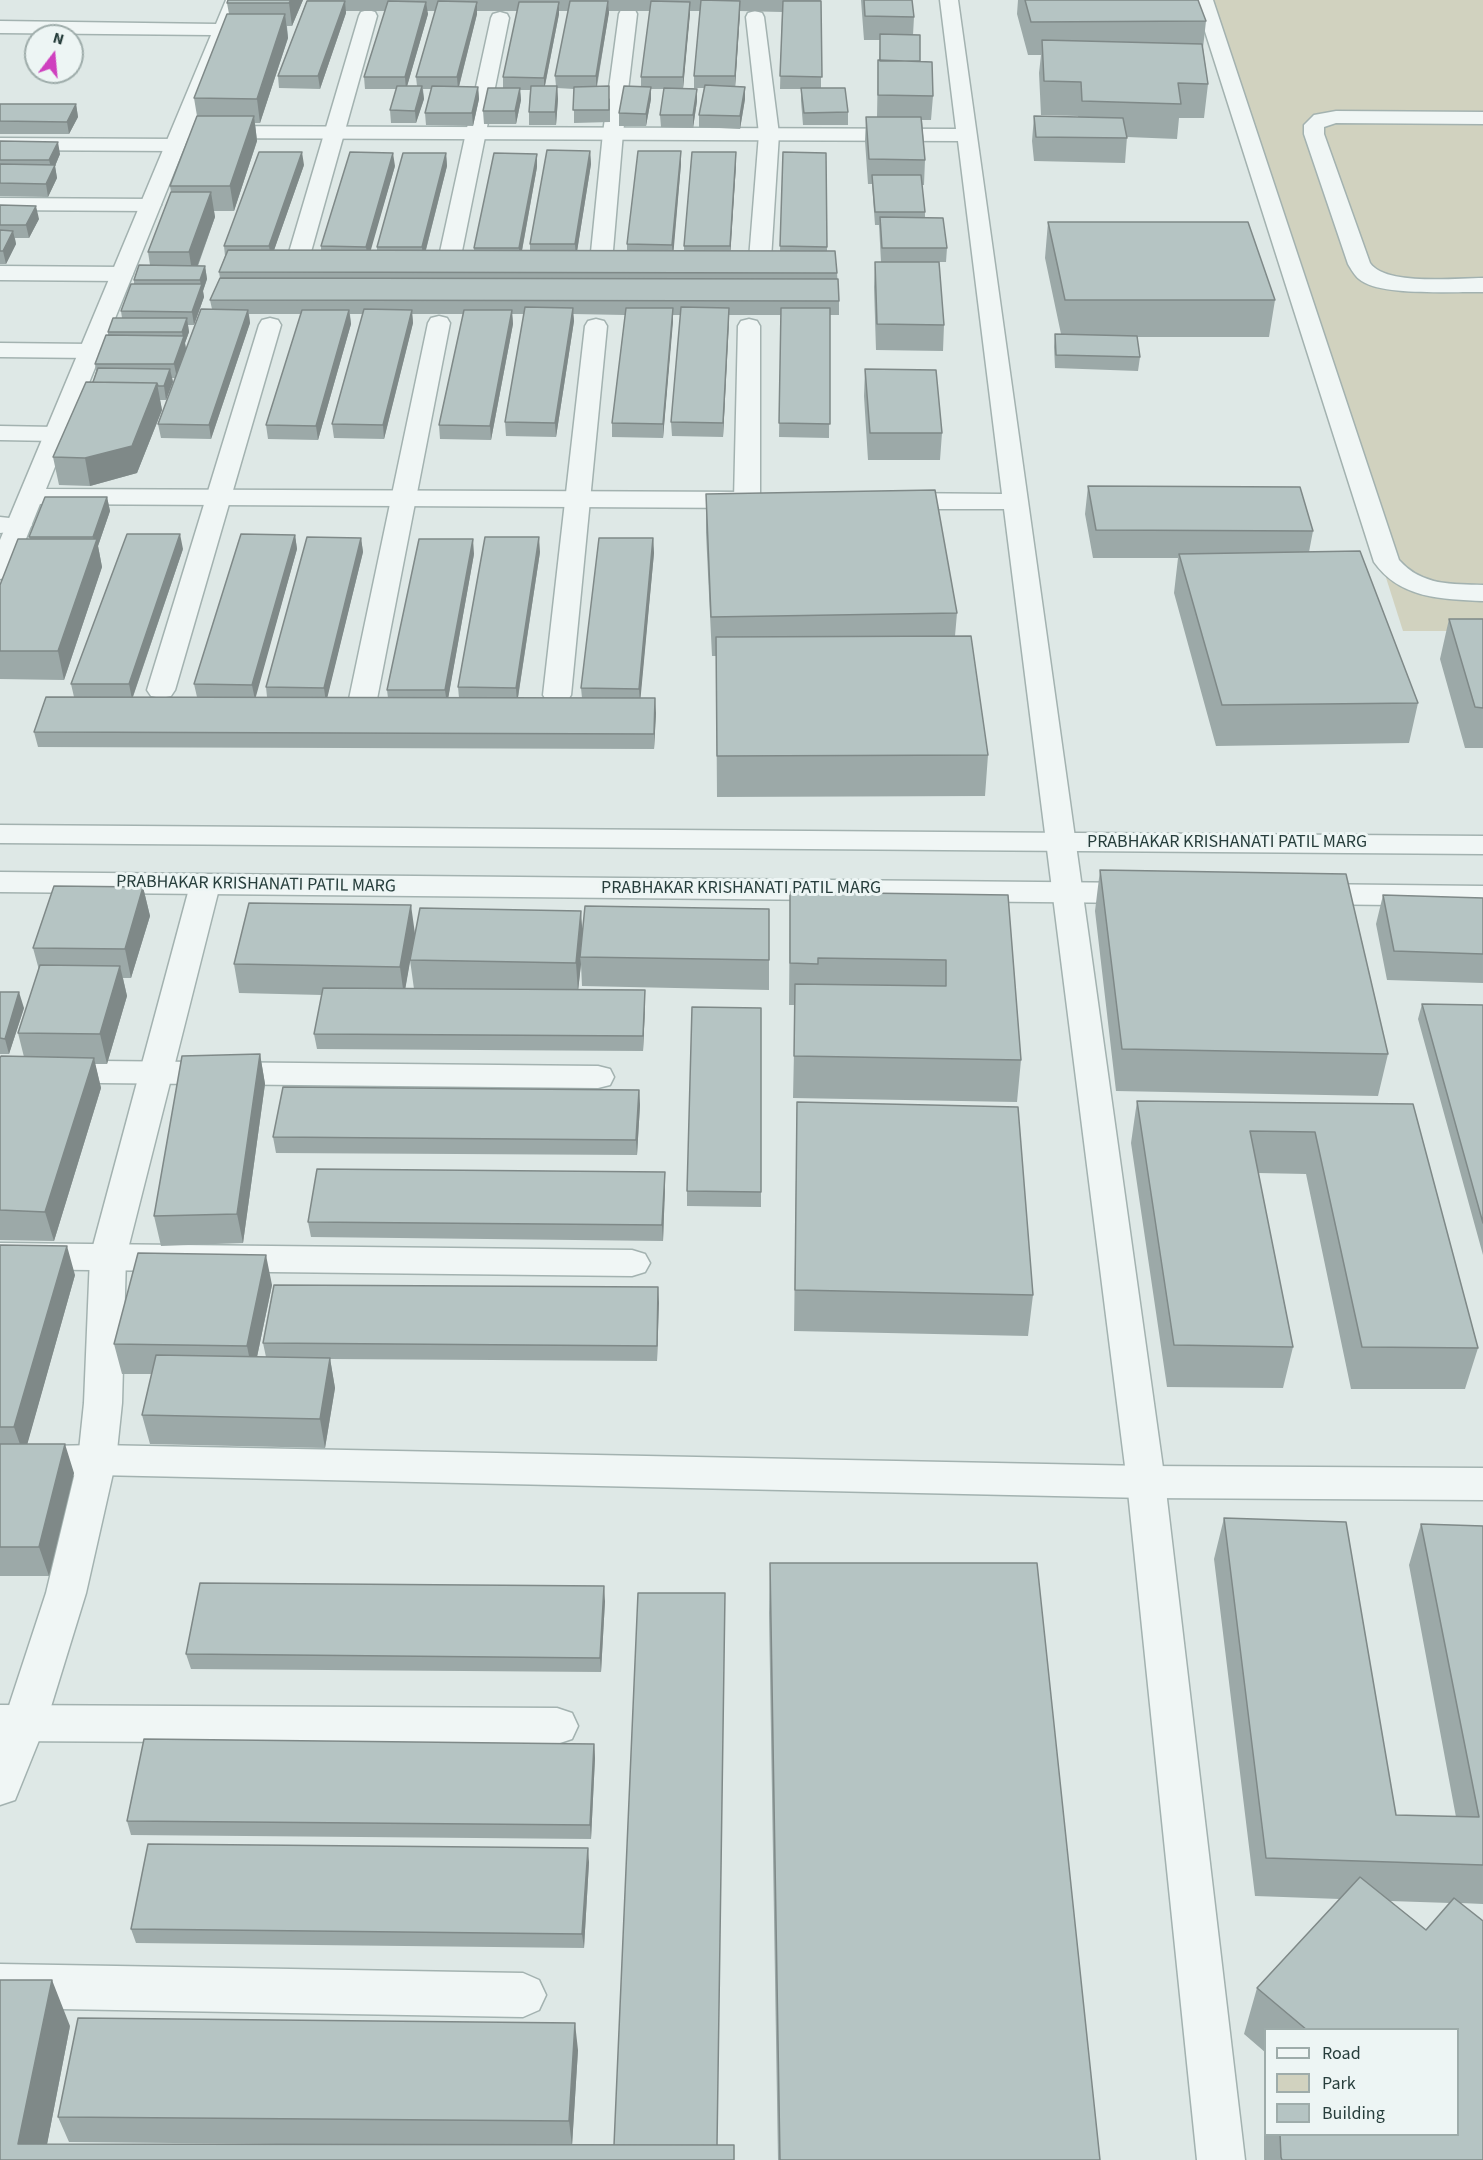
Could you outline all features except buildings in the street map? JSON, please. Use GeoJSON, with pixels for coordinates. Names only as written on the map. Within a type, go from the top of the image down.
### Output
{"type":"FeatureCollection","features":[{"type":"Feature","properties":{"kind":"street"},"geometry":{"type":"LineString","coordinates":[[0,571],[9,525],[31,496],[235,0]]}},
{"type":"Feature","properties":{"kind":"street"},"geometry":{"type":"LineString","coordinates":[[949,0],[1146,1482],[1221,2160]]}},
{"type":"Feature","properties":{"kind":"street"},"geometry":{"type":"LineString","coordinates":[[1204,0],[1387,562],[1397,576],[1414,586],[1442,591],[1483,593]]}},
{"type":"Feature","properties":{"kind":"street"},"geometry":{"type":"LineString","coordinates":[[601,262],[613,133],[628,14]]}},
{"type":"Feature","properties":{"kind":"street"},"geometry":{"type":"LineString","coordinates":[[298,259],[368,16]]}},
{"type":"Feature","properties":{"kind":"street"},"geometry":{"type":"LineString","coordinates":[[755,17],[769,134],[760,259]]}},
{"type":"Feature","properties":{"kind":"street"},"geometry":{"type":"LineString","coordinates":[[448,261],[500,18]]}},
{"type":"Feature","properties":{"kind":"street"},"geometry":{"type":"LineString","coordinates":[[0,27],[223,30]]}},
{"type":"Feature","properties":{"kind":"street"},"geometry":{"type":"LineString","coordinates":[[1483,118],[1336,117],[1321,119],[1314,125],[1314,134],[1359,264],[1367,275],[1382,281],[1408,284],[1483,285]]}},
{"type":"Feature","properties":{"kind":"street"},"geometry":{"type":"LineString","coordinates":[[0,144],[334,133],[476,131],[967,135]]}},
{"type":"Feature","properties":{"kind":"street"},"geometry":{"type":"LineString","coordinates":[[0,204],[150,205]]}},
{"type":"Feature","properties":{"kind":"street"},"geometry":{"type":"LineString","coordinates":[[0,273],[122,274]]}},
{"type":"Feature","properties":{"kind":"street"},"geometry":{"type":"LineString","coordinates":[[363,699],[439,323]]}},
{"type":"Feature","properties":{"kind":"street"},"geometry":{"type":"LineString","coordinates":[[161,690],[270,325]]}},
{"type":"Feature","properties":{"kind":"street"},"geometry":{"type":"LineString","coordinates":[[557,695],[596,326]]}},
{"type":"Feature","properties":{"kind":"street"},"geometry":{"type":"LineString","coordinates":[[31,496],[759,500],[749,326]]}},
{"type":"Feature","properties":{"kind":"street"},"geometry":{"type":"LineString","coordinates":[[0,351],[91,351]]}},
{"type":"Feature","properties":{"kind":"street"},"geometry":{"type":"LineString","coordinates":[[0,433],[56,434]]}},
{"type":"Feature","properties":{"kind":"street"},"geometry":{"type":"LineString","coordinates":[[875,501],[1016,502]]}},
{"type":"Feature","properties":{"kind":"street","name":"PRABHAKAR KRISHANATI PATIL MARG"},"geometry":{"type":"LineString","coordinates":[[0,834],[1483,845]]}},
{"type":"Feature","properties":{"kind":"street","name":"PRABHAKAR KRISHANATI PATIL MARG"},"geometry":{"type":"LineString","coordinates":[[0,882],[1174,893]]}},
{"type":"Feature","properties":{"kind":"street"},"geometry":{"type":"LineString","coordinates":[[0,1786],[13,1723],[66,1593],[97,1460],[103,1403],[108,1257],[205,885]]}},
{"type":"Feature","properties":{"kind":"street"},"geometry":{"type":"LineString","coordinates":[[1281,894],[1483,896]]}},
{"type":"Feature","properties":{"kind":"street"},"geometry":{"type":"LineString","coordinates":[[0,1071],[598,1077]]}},
{"type":"Feature","properties":{"kind":"street"},"geometry":{"type":"LineString","coordinates":[[0,1256],[632,1263]]}},
{"type":"Feature","properties":{"kind":"street"},"geometry":{"type":"LineString","coordinates":[[0,1462],[97,1460],[1146,1482],[1483,1484]]}},
{"type":"Feature","properties":{"kind":"street"},"geometry":{"type":"LineString","coordinates":[[13,1723],[557,1726]]}},
{"type":"Feature","properties":{"kind":"street"},"geometry":{"type":"LineString","coordinates":[[0,1986],[523,1995]]}},
{"type":"Feature","properties":{"kind":"green space"},"geometry":{"type":"Polygon","coordinates":[[[1202,0],[1483,0],[1483,631],[1403,631],[1202,0]]]}}]}
